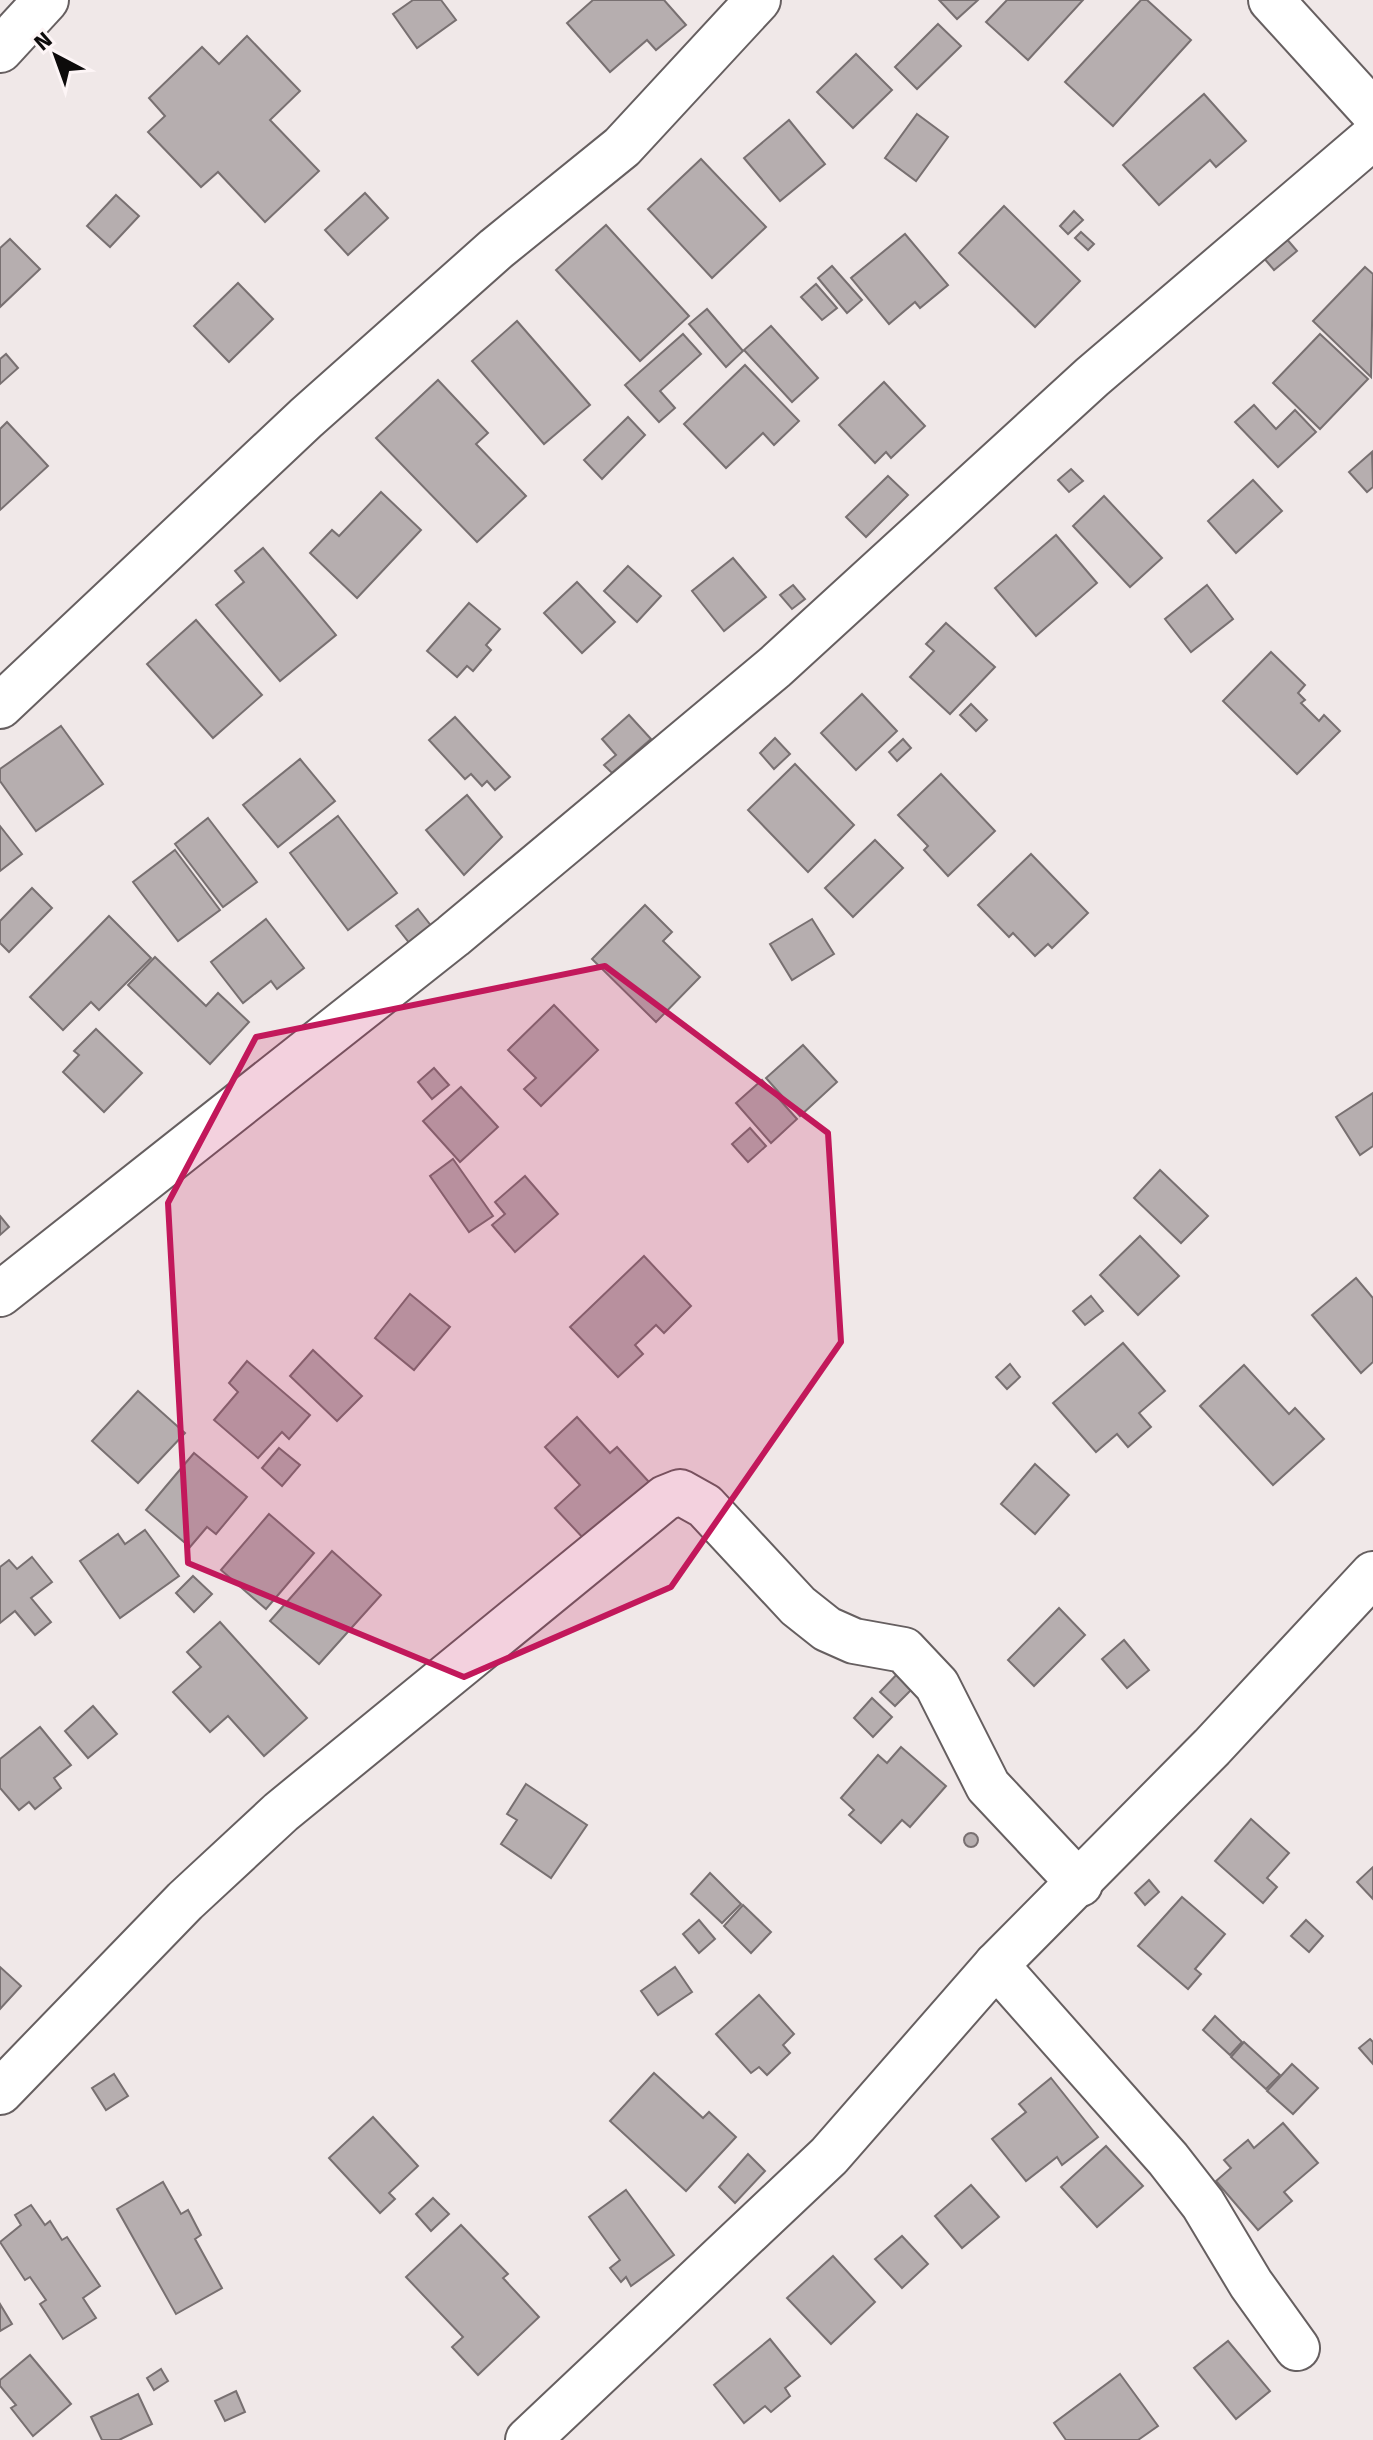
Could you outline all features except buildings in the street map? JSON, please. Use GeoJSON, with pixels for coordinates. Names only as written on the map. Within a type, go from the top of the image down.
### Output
{"type":"FeatureCollection","features":[{"type":"Feature","properties":{"kind":"street"},"geometry":{"type":"LineString","coordinates":[[0,50],[46,0]]}},
{"type":"Feature","properties":{"kind":"street"},"geometry":{"type":"LineString","coordinates":[[0,706],[306,418],[496,249],[622,147],[758,0]]}},
{"type":"Feature","properties":{"kind":"street"},"geometry":{"type":"LineString","coordinates":[[1271,0],[1373,112]]}},
{"type":"Feature","properties":{"kind":"street"},"geometry":{"type":"LineString","coordinates":[[0,1294],[453,936],[775,667],[1092,377],[1373,137]]}},
{"type":"Feature","properties":{"kind":"street"},"geometry":{"type":"LineString","coordinates":[[0,2092],[185,1901],[281,1812],[653,1508],[680,1492],[705,1506],[798,1606],[827,1629],[854,1641],[904,1650],[937,1685],[988,1786],[1080,1884]]}},
{"type":"Feature","properties":{"kind":"street"},"geometry":{"type":"LineString","coordinates":[[528,2440],[829,2156],[996,1965],[1080,1884],[1373,1574]]}},
{"type":"Feature","properties":{"kind":"street"},"geometry":{"type":"LineString","coordinates":[[996,1965],[1168,2159],[1203,2204],[1251,2284],[1297,2348]]}},
{"type":"Feature","properties":{"kind":"highlighted area"},"geometry":{"type":"Polygon","coordinates":[[[605,966],[828,1133],[841,1342],[671,1587],[464,1677],[188,1563],[168,1203],[256,1037],[605,966]]]}}]}
